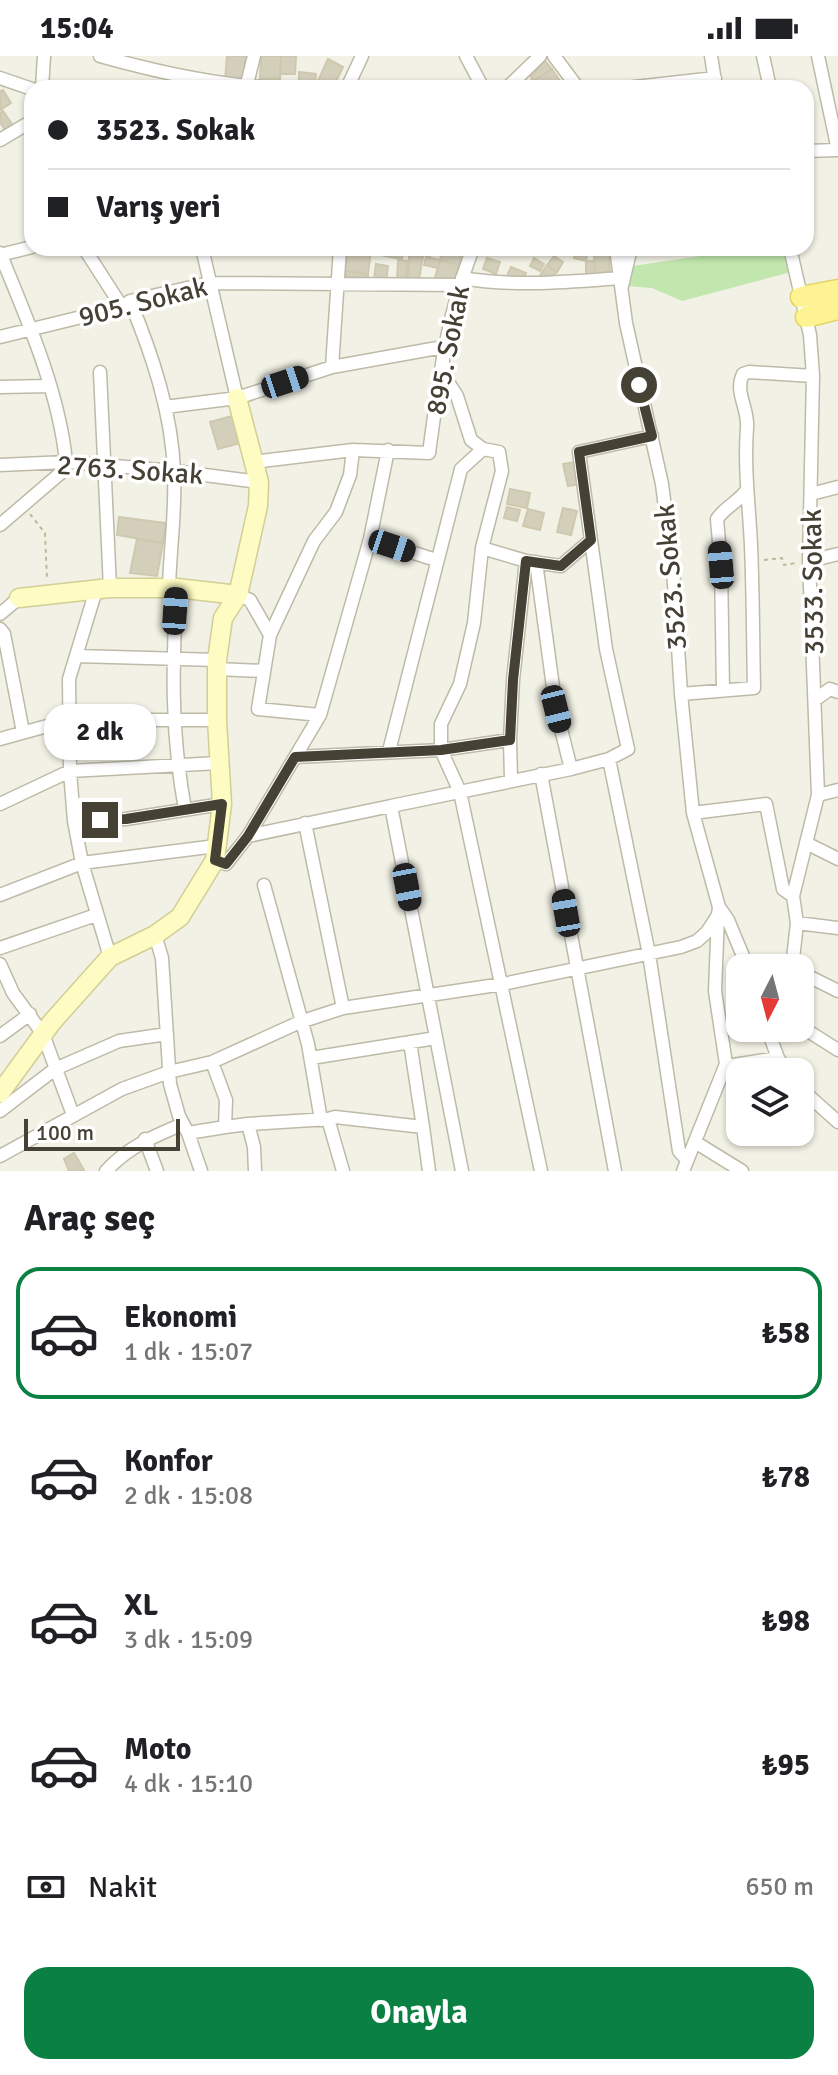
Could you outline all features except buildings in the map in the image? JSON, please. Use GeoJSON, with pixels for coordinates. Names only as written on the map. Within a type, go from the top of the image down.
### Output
{"type":"FeatureCollection","features":[{"type":"Feature","properties":{"kind":"main road"},"geometry":{"type":"LineString","coordinates":[[806,317],[838,290]]}},
{"type":"Feature","properties":{"kind":"main road"},"geometry":{"type":"LineString","coordinates":[[806,317],[838,309]]}},
{"type":"Feature","properties":{"kind":"street"},"geometry":{"type":"LineString","coordinates":[[42,80],[44,56]]}},
{"type":"Feature","properties":{"kind":"street"},"geometry":{"type":"LineString","coordinates":[[100,56],[150,70],[206,80]]}},
{"type":"Feature","properties":{"kind":"street"},"geometry":{"type":"LineString","coordinates":[[248,80],[254,56]]}},
{"type":"Feature","properties":{"kind":"street"},"geometry":{"type":"LineString","coordinates":[[351,80],[362,56]]}},
{"type":"Feature","properties":{"kind":"street"},"geometry":{"type":"LineString","coordinates":[[466,56],[479,80]]}},
{"type":"Feature","properties":{"kind":"street"},"geometry":{"type":"LineString","coordinates":[[515,80],[540,56]]}},
{"type":"Feature","properties":{"kind":"street"},"geometry":{"type":"LineString","coordinates":[[554,56],[572,80]]}},
{"type":"Feature","properties":{"kind":"street"},"geometry":{"type":"LineString","coordinates":[[711,56],[715,80]]}},
{"type":"Feature","properties":{"kind":"street"},"geometry":{"type":"LineString","coordinates":[[763,56],[768,80]]}},
{"type":"Feature","properties":{"kind":"street"},"geometry":{"type":"LineString","coordinates":[[814,151],[838,150],[818,56]]}},
{"type":"Feature","properties":{"kind":"street"},"geometry":{"type":"LineString","coordinates":[[0,78],[24,86]]}},
{"type":"Feature","properties":{"kind":"street"},"geometry":{"type":"LineString","coordinates":[[0,140],[24,126]]}},
{"type":"Feature","properties":{"kind":"street"},"geometry":{"type":"LineString","coordinates":[[0,525],[63,471],[66,462],[65,444],[49,386],[0,254],[24,249]]}},
{"type":"Feature","properties":{"kind":"street"},"geometry":{"type":"LineString","coordinates":[[90,256],[126,304],[148,344],[165,407],[174,471],[174,720],[177,766],[185,809]]}},
{"type":"Feature","properties":{"kind":"street"},"geometry":{"type":"LineString","coordinates":[[0,1093],[43,1034],[110,957],[155,935],[180,917],[216,853],[222,804],[217,664],[223,618],[238,595],[258,506],[259,482],[204,256]]}},
{"type":"Feature","properties":{"kind":"street"},"geometry":{"type":"LineString","coordinates":[[332,367],[339,256]]}},
{"type":"Feature","properties":{"kind":"street","name":"895. Sokak"},"geometry":{"type":"LineString","coordinates":[[388,450],[429,453],[443,347],[470,256]]}},
{"type":"Feature","properties":{"kind":"street","name":"3523. Sokak"},"geometry":{"type":"LineString","coordinates":[[617,256],[639,385],[662,484],[673,569],[693,813],[719,911]]}},
{"type":"Feature","properties":{"kind":"street"},"geometry":{"type":"LineString","coordinates":[[620,284],[629,256]]}},
{"type":"Feature","properties":{"kind":"street","name":"3533. Sokak"},"geometry":{"type":"LineString","coordinates":[[792,256],[806,317],[813,376],[809,561],[818,795],[793,896],[797,923],[794,954]]}},
{"type":"Feature","properties":{"kind":"street","name":"905. Sokak"},"geometry":{"type":"LineString","coordinates":[[0,337],[209,283],[620,284]]}},
{"type":"Feature","properties":{"kind":"street"},"geometry":{"type":"LineString","coordinates":[[165,407],[237,398],[332,367],[443,347],[443,367],[457,396],[471,440],[483,449],[499,452],[502,471],[482,548],[474,623],[460,684],[441,724],[441,750],[460,792],[541,1171]]}},
{"type":"Feature","properties":{"kind":"street"},"geometry":{"type":"LineString","coordinates":[[100,372],[106,465],[103,589],[69,679],[69,720],[74,821],[82,863],[110,957]]}},
{"type":"Feature","properties":{"kind":"street"},"geometry":{"type":"LineString","coordinates":[[681,694],[754,688],[746,491],[748,425],[739,391],[743,374],[813,376]]}},
{"type":"Feature","properties":{"kind":"street"},"geometry":{"type":"LineString","coordinates":[[0,387],[49,386]]}},
{"type":"Feature","properties":{"kind":"street"},"geometry":{"type":"LineString","coordinates":[[248,836],[571,769],[609,759],[628,749],[606,649],[579,452],[652,436]]}},
{"type":"Feature","properties":{"kind":"street"},"geometry":{"type":"LineString","coordinates":[[389,751],[461,469],[483,449]]}},
{"type":"Feature","properties":{"kind":"street"},"geometry":{"type":"LineString","coordinates":[[216,853],[226,864],[248,836],[320,715],[370,539],[388,450],[353,450],[253,462]]}},
{"type":"Feature","properties":{"kind":"street"},"geometry":{"type":"LineString","coordinates":[[320,715],[258,709],[270,635],[314,541],[336,512],[350,475],[353,450]]}},
{"type":"Feature","properties":{"kind":"street","name":"2763. Sokak"},"geometry":{"type":"LineString","coordinates":[[0,465],[66,462],[259,482]]}},
{"type":"Feature","properties":{"kind":"street"},"geometry":{"type":"LineString","coordinates":[[811,494],[838,487]]}},
{"type":"Feature","properties":{"kind":"street"},"geometry":{"type":"LineString","coordinates":[[723,690],[717,519],[746,491]]}},
{"type":"Feature","properties":{"kind":"street"},"geometry":{"type":"LineString","coordinates":[[370,539],[436,560]]}},
{"type":"Feature","properties":{"kind":"street"},"geometry":{"type":"LineString","coordinates":[[482,548],[531,562],[561,566],[591,540]]}},
{"type":"Feature","properties":{"kind":"street"},"geometry":{"type":"LineString","coordinates":[[809,561],[838,554]]}},
{"type":"Feature","properties":{"kind":"street"},"geometry":{"type":"LineString","coordinates":[[511,779],[513,680],[531,562]]}},
{"type":"Feature","properties":{"kind":"street"},"geometry":{"type":"LineString","coordinates":[[531,562],[556,709],[571,769]]}},
{"type":"Feature","properties":{"kind":"street"},"geometry":{"type":"LineString","coordinates":[[0,600],[103,589],[173,588],[238,595],[250,600],[270,635]]}},
{"type":"Feature","properties":{"kind":"street"},"geometry":{"type":"LineString","coordinates":[[0,614],[19,598]]}},
{"type":"Feature","properties":{"kind":"street"},"geometry":{"type":"LineString","coordinates":[[0,629],[4,634],[23,732]]}},
{"type":"Feature","properties":{"kind":"street"},"geometry":{"type":"LineString","coordinates":[[77,656],[172,658],[264,671]]}},
{"type":"Feature","properties":{"kind":"street"},"geometry":{"type":"LineString","coordinates":[[816,699],[835,687]]}},
{"type":"Feature","properties":{"kind":"street"},"geometry":{"type":"LineString","coordinates":[[0,739],[69,720],[217,720]]}},
{"type":"Feature","properties":{"kind":"street"},"geometry":{"type":"LineString","coordinates":[[295,757],[441,750],[510,740]]}},
{"type":"Feature","properties":{"kind":"street"},"geometry":{"type":"LineString","coordinates":[[609,759],[649,954],[679,1151],[685,1166]]}},
{"type":"Feature","properties":{"kind":"street"},"geometry":{"type":"LineString","coordinates":[[0,804],[70,771],[219,763]]}},
{"type":"Feature","properties":{"kind":"street"},"geometry":{"type":"LineString","coordinates":[[541,774],[615,1171]]}},
{"type":"Feature","properties":{"kind":"street"},"geometry":{"type":"LineString","coordinates":[[818,795],[838,790]]}},
{"type":"Feature","properties":{"kind":"street"},"geometry":{"type":"LineString","coordinates":[[74,821],[126,819],[222,804]]}},
{"type":"Feature","properties":{"kind":"street"},"geometry":{"type":"LineString","coordinates":[[693,813],[766,804],[783,889],[793,896]]}},
{"type":"Feature","properties":{"kind":"street"},"geometry":{"type":"LineString","coordinates":[[391,806],[462,1171]]}},
{"type":"Feature","properties":{"kind":"street"},"geometry":{"type":"LineString","coordinates":[[305,823],[343,1008]]}},
{"type":"Feature","properties":{"kind":"street"},"geometry":{"type":"LineString","coordinates":[[806,843],[838,859]]}},
{"type":"Feature","properties":{"kind":"street"},"geometry":{"type":"LineString","coordinates":[[0,895],[82,863],[216,853]]}},
{"type":"Feature","properties":{"kind":"street"},"geometry":{"type":"LineString","coordinates":[[264,885],[311,1058],[324,1119],[343,1171]]}},
{"type":"Feature","properties":{"kind":"street"},"geometry":{"type":"LineString","coordinates":[[0,1156],[122,1089],[169,1072],[212,1062],[300,1022],[343,1008],[503,984],[649,954],[697,941],[719,911]]}},
{"type":"Feature","properties":{"kind":"street"},"geometry":{"type":"LineString","coordinates":[[719,911],[728,920],[742,954]]}},
{"type":"Feature","properties":{"kind":"street"},"geometry":{"type":"LineString","coordinates":[[685,1166],[726,1064],[715,991],[719,911]]}},
{"type":"Feature","properties":{"kind":"street"},"geometry":{"type":"LineString","coordinates":[[0,948],[96,915]]}},
{"type":"Feature","properties":{"kind":"street"},"geometry":{"type":"LineString","coordinates":[[797,923],[838,928]]}},
{"type":"Feature","properties":{"kind":"street"},"geometry":{"type":"LineString","coordinates":[[155,935],[162,958],[169,1072],[201,1171]]}},
{"type":"Feature","properties":{"kind":"street"},"geometry":{"type":"LineString","coordinates":[[0,964],[13,993],[43,1034],[73,1115]]}},
{"type":"Feature","properties":{"kind":"street"},"geometry":{"type":"LineString","coordinates":[[814,979],[838,991]]}},
{"type":"Feature","properties":{"kind":"street"},"geometry":{"type":"LineString","coordinates":[[0,1000],[13,993]]}},
{"type":"Feature","properties":{"kind":"street"},"geometry":{"type":"LineString","coordinates":[[0,1036],[30,1014]]}},
{"type":"Feature","properties":{"kind":"street"},"geometry":{"type":"LineString","coordinates":[[0,1111],[55,1069],[119,1041],[167,1034]]}},
{"type":"Feature","properties":{"kind":"street"},"geometry":{"type":"LineString","coordinates":[[814,1035],[838,1050]]}},
{"type":"Feature","properties":{"kind":"street"},"geometry":{"type":"LineString","coordinates":[[311,1058],[436,1038]]}},
{"type":"Feature","properties":{"kind":"street"},"geometry":{"type":"LineString","coordinates":[[410,1042],[429,1171]]}},
{"type":"Feature","properties":{"kind":"street"},"geometry":{"type":"LineString","coordinates":[[772,1042],[778,1058]]}},
{"type":"Feature","properties":{"kind":"street"},"geometry":{"type":"LineString","coordinates":[[212,1062],[226,1100],[225,1127]]}},
{"type":"Feature","properties":{"kind":"street"},"geometry":{"type":"LineString","coordinates":[[814,1100],[836,1120]]}},
{"type":"Feature","properties":{"kind":"street"},"geometry":{"type":"LineString","coordinates":[[106,1171],[145,1139],[186,1128],[335,1117],[423,1127]]}},
{"type":"Feature","properties":{"kind":"street"},"geometry":{"type":"LineString","coordinates":[[248,1124],[254,1147],[255,1171]]}},
{"type":"Feature","properties":{"kind":"street"},"geometry":{"type":"LineString","coordinates":[[145,1139],[157,1171]]}},
{"type":"Feature","properties":{"kind":"street"},"geometry":{"type":"LineString","coordinates":[[695,1142],[742,1171]]}},
{"type":"Feature","properties":{"kind":"path"},"geometry":{"type":"LineString","coordinates":[[23,504],[45,533],[48,596]]}},
{"type":"Feature","properties":{"kind":"path"},"geometry":{"type":"LineString","coordinates":[[751,562],[782,558],[784,565],[809,561]]}},
{"type":"Feature","properties":{"kind":"green space"},"geometry":{"type":"Polygon","coordinates":[[[701,256],[787,256],[791,272],[682,301],[652,288],[626,286],[626,267],[701,256]]]}},
{"type":"Feature","properties":{"kind":"route"},"geometry":{"type":"LineString","coordinates":[[100,820],[222,804],[215,860],[226,864],[248,836],[295,757],[441,750],[510,740],[526,561],[561,566],[591,540],[579,452],[652,436],[639,385]]}}]}
